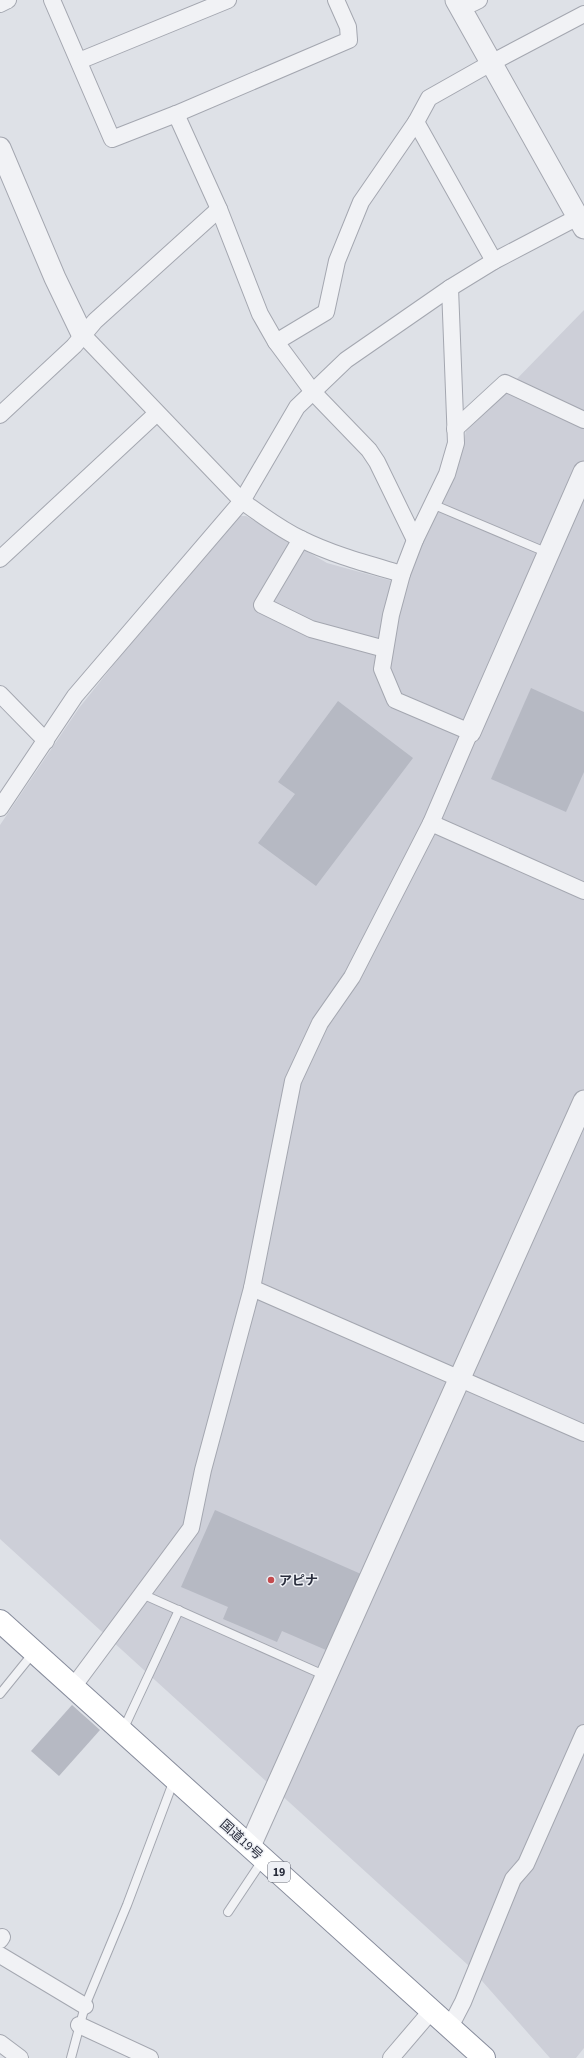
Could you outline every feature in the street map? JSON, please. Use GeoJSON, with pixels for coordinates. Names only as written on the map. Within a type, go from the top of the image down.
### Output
{"type":"FeatureCollection","features":[{"type":"Feature","properties":{"kind":"highway","name":"国道19号"},"geometry":{"type":"LineString","coordinates":[[0,1621],[484,2058]]}},
{"type":"Feature","properties":{"kind":"street"},"geometry":{"type":"LineString","coordinates":[[0,4],[8,0]]}},
{"type":"Feature","properties":{"kind":"street"},"geometry":{"type":"LineString","coordinates":[[52,0],[112,139],[176,114],[349,40],[348,27],[336,0]]}},
{"type":"Feature","properties":{"kind":"street"},"geometry":{"type":"LineString","coordinates":[[79,61],[228,0]]}},
{"type":"Feature","properties":{"kind":"street"},"geometry":{"type":"LineString","coordinates":[[0,808],[75,696],[242,501],[297,407],[346,360],[450,288],[494,261],[581,223],[491,63],[469,1]]}},
{"type":"Feature","properties":{"kind":"street"},"geometry":{"type":"LineString","coordinates":[[276,342],[326,312],[337,261],[361,202],[416,122],[430,98],[491,63],[584,14]]}},
{"type":"Feature","properties":{"kind":"street"},"geometry":{"type":"LineString","coordinates":[[176,114],[219,209],[260,314],[276,342],[313,392],[369,450],[377,462],[415,540]]}},
{"type":"Feature","properties":{"kind":"street"},"geometry":{"type":"LineString","coordinates":[[416,122],[494,261]]}},
{"type":"Feature","properties":{"kind":"street"},"geometry":{"type":"LineString","coordinates":[[0,148],[7,180],[82,334],[242,501],[269,520],[301,539],[346,558],[402,574]]}},
{"type":"Feature","properties":{"kind":"street"},"geometry":{"type":"LineString","coordinates":[[0,415],[74,346],[82,334],[95,320],[219,209]]}},
{"type":"Feature","properties":{"kind":"street"},"geometry":{"type":"LineString","coordinates":[[450,288],[456,443],[448,474],[415,540],[402,574],[391,615],[382,669],[395,700],[470,732]]}},
{"type":"Feature","properties":{"kind":"street"},"geometry":{"type":"LineString","coordinates":[[455,429],[505,383],[584,420]]}},
{"type":"Feature","properties":{"kind":"street"},"geometry":{"type":"LineString","coordinates":[[0,559],[157,413]]}},
{"type":"Feature","properties":{"kind":"street"},"geometry":{"type":"LineString","coordinates":[[73,1687],[191,1528],[203,1470],[252,1288],[293,1081],[320,1023],[352,977],[431,823],[584,472]]}},
{"type":"Feature","properties":{"kind":"street"},"geometry":{"type":"LineString","coordinates":[[301,539],[262,605],[312,630],[385,649]]}},
{"type":"Feature","properties":{"kind":"street"},"geometry":{"type":"LineString","coordinates":[[0,694],[46,741]]}},
{"type":"Feature","properties":{"kind":"street"},"geometry":{"type":"LineString","coordinates":[[431,823],[584,891]]}},
{"type":"Feature","properties":{"kind":"street"},"geometry":{"type":"LineString","coordinates":[[258,1853],[327,1676],[584,1101]]}},
{"type":"Feature","properties":{"kind":"street"},"geometry":{"type":"LineString","coordinates":[[252,1288],[584,1433]]}},
{"type":"Feature","properties":{"kind":"street"},"geometry":{"type":"LineString","coordinates":[[450,2027],[463,2002],[513,1879],[526,1864],[584,1733]]}},
{"type":"Feature","properties":{"kind":"street"},"geometry":{"type":"LineString","coordinates":[[0,1955],[85,2006]]}},
{"type":"Feature","properties":{"kind":"street"},"geometry":{"type":"LineString","coordinates":[[391,2058],[432,2010]]}},
{"type":"Feature","properties":{"kind":"street"},"geometry":{"type":"LineString","coordinates":[[79,2024],[150,2058]]}},
{"type":"Feature","properties":{"kind":"street"},"geometry":{"type":"LineString","coordinates":[[0,2042],[20,2058]]}},
{"type":"Feature","properties":{"kind":"lane"},"geometry":{"type":"LineString","coordinates":[[432,504],[548,554]]}},
{"type":"Feature","properties":{"kind":"lane"},"geometry":{"type":"LineString","coordinates":[[142,1594],[327,1676]]}},
{"type":"Feature","properties":{"kind":"lane"},"geometry":{"type":"LineString","coordinates":[[122,1731],[179,1610]]}},
{"type":"Feature","properties":{"kind":"lane"},"geometry":{"type":"LineString","coordinates":[[0,1694],[34,1652]]}},
{"type":"Feature","properties":{"kind":"lane"},"geometry":{"type":"LineString","coordinates":[[71,2058],[85,2006],[127,1905],[175,1778]]}},
{"type":"Feature","properties":{"kind":"lane"},"geometry":{"type":"LineString","coordinates":[[228,1912],[258,1867],[258,1853]]}},
{"type":"Feature","properties":{"kind":"shaded area"},"geometry":{"type":"Polygon","coordinates":[[[584,310],[584,2048],[576,2058],[550,2058],[468,1965],[0,1539],[0,825],[79,708],[139,633],[238,516],[246,516],[327,563],[407,585],[415,557],[451,484],[466,431],[584,310]]]}},
{"type":"Feature","properties":{"kind":"building"},"geometry":{"type":"Polygon","coordinates":[[[531,688],[584,712],[584,772],[566,812],[491,779],[531,688]]]}},
{"type":"Feature","properties":{"kind":"building"},"geometry":{"type":"Polygon","coordinates":[[[338,701],[413,758],[316,886],[258,843],[295,794],[278,782],[338,701]]]}},
{"type":"Feature","properties":{"kind":"building","name":"アピナ"},"geometry":{"type":"Polygon","coordinates":[[[215,1510],[361,1574],[326,1650],[282,1631],[277,1642],[223,1619],[228,1607],[181,1587],[215,1510]]]}},
{"type":"Feature","properties":{"kind":"building"},"geometry":{"type":"Polygon","coordinates":[[[72,1705],[100,1730],[59,1776],[31,1751],[72,1705]]]}},
{"type":"Feature","properties":{"kind":"place","name":"アピナ"},"geometry":{"type":"Point","coordinates":[271,1580]}}]}
